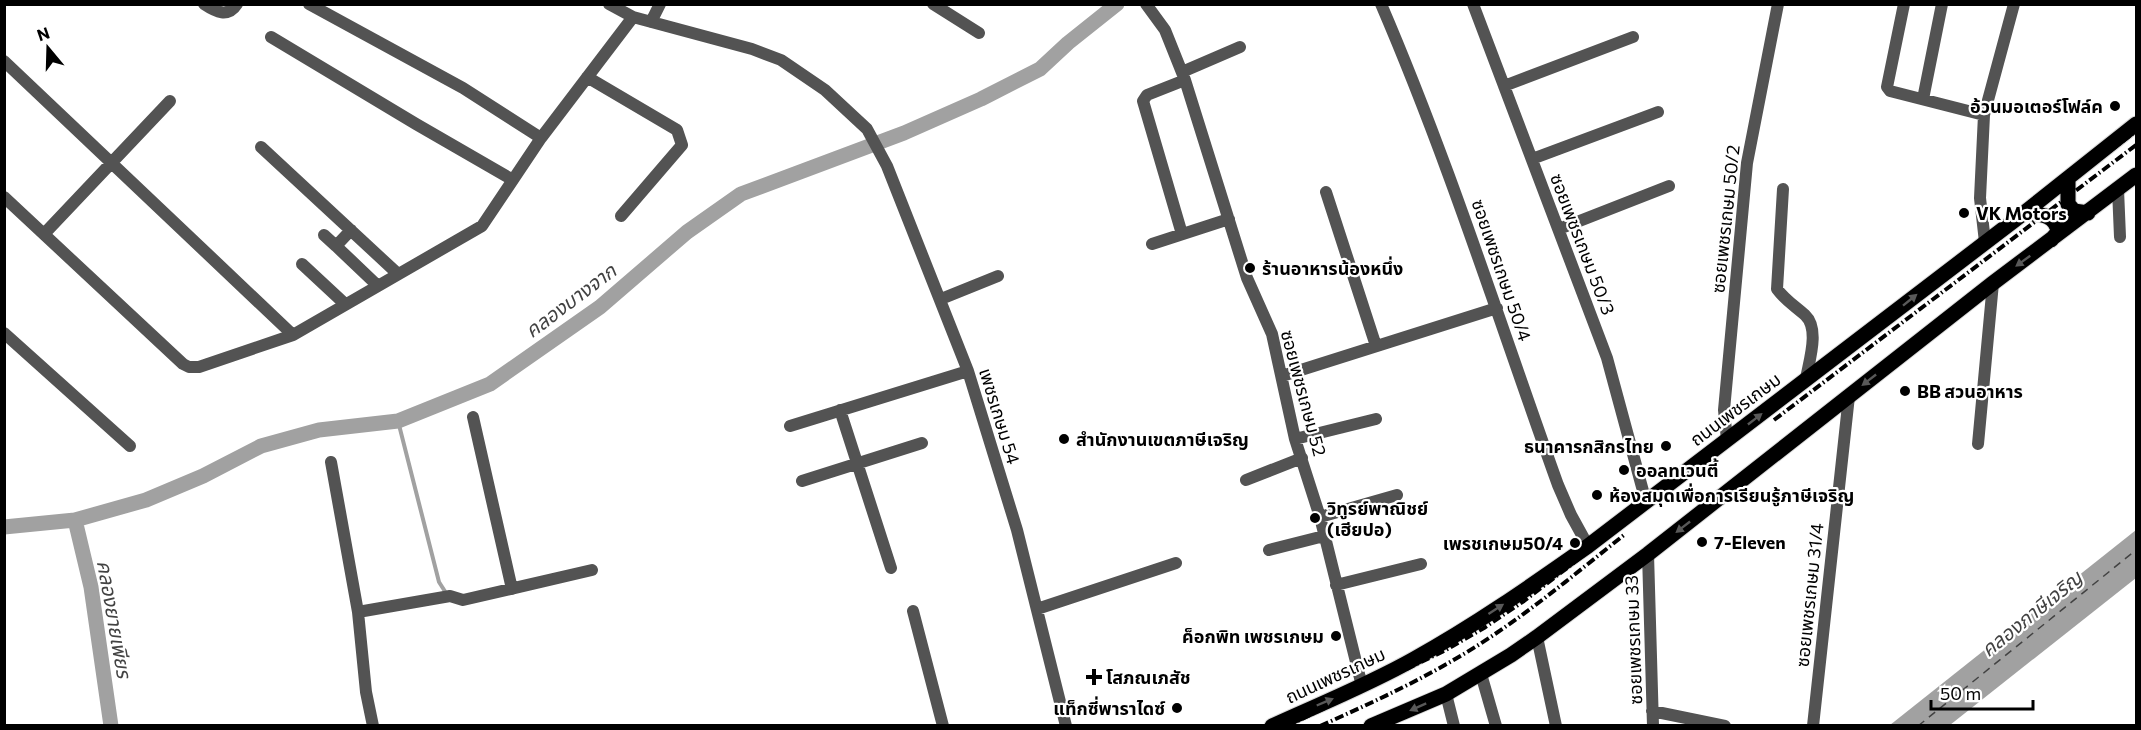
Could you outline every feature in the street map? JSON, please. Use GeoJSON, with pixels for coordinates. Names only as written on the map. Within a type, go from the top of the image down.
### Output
{"type":"FeatureCollection","features":[{"type":"Feature","properties":{"kind":"main road","name":"ถนนเพชรเกษม"},"geometry":{"type":"LineString","coordinates":[[1272,726],[1362,686],[1414,659],[1465,629],[1588,546],[2024,213],[2136,124]]}},
{"type":"Feature","properties":{"kind":"main road"},"geometry":{"type":"LineString","coordinates":[[1371,726],[1446,694],[1537,637],[1648,554],[1993,283],[2136,175]]}},
{"type":"Feature","properties":{"kind":"main road"},"geometry":{"type":"LineString","coordinates":[[2068,179],[2066,198],[2068,204],[2074,211],[2088,213]]}},
{"type":"Feature","properties":{"kind":"main road"},"geometry":{"type":"LineString","coordinates":[[2024,213],[2043,215],[2052,219],[2058,232],[2049,242]]}},
{"type":"Feature","properties":{"kind":"street"},"geometry":{"type":"LineString","coordinates":[[204,4],[219,12],[227,13],[237,4]]}},
{"type":"Feature","properties":{"kind":"street"},"geometry":{"type":"LineString","coordinates":[[309,4],[463,88],[541,138]]}},
{"type":"Feature","properties":{"kind":"street","name":"เพชรเกษม 54"},"geometry":{"type":"LineString","coordinates":[[609,4],[633,17],[752,49],[780,60],[825,90],[867,129],[887,166],[968,370],[1017,530],[1066,726]]}},
{"type":"Feature","properties":{"kind":"street"},"geometry":{"type":"LineString","coordinates":[[651,22],[660,4]]}},
{"type":"Feature","properties":{"kind":"street"},"geometry":{"type":"LineString","coordinates":[[933,4],[979,33]]}},
{"type":"Feature","properties":{"kind":"street","name":"ซอยเพชรเกษม 52"},"geometry":{"type":"LineString","coordinates":[[1146,4],[1166,30],[1183,76],[1247,278],[1272,334],[1295,439],[1320,517],[1362,686]]}},
{"type":"Feature","properties":{"kind":"street","name":"ซอยเพชรเกษม 50/4"},"geometry":{"type":"LineString","coordinates":[[1381,4],[1446,163],[1558,485],[1588,546]]}},
{"type":"Feature","properties":{"kind":"street"},"geometry":{"type":"LineString","coordinates":[[1475,8],[1488,4]]}},
{"type":"Feature","properties":{"kind":"street","name":"ซอยเพชรเกษม 50/2"},"geometry":{"type":"LineString","coordinates":[[1727,440],[1724,410],[1747,164],[1778,4]]}},
{"type":"Feature","properties":{"kind":"street"},"geometry":{"type":"LineString","coordinates":[[1904,4],[1887,87],[1890,91],[1984,115]]}},
{"type":"Feature","properties":{"kind":"street"},"geometry":{"type":"LineString","coordinates":[[1923,99],[1942,4]]}},
{"type":"Feature","properties":{"kind":"street"},"geometry":{"type":"LineString","coordinates":[[1985,242],[1980,198],[1984,115],[2014,4]]}},
{"type":"Feature","properties":{"kind":"street","name":"ซอยเพชรเกษม 50/3"},"geometry":{"type":"LineString","coordinates":[[1475,8],[1607,358],[1646,502]]}},
{"type":"Feature","properties":{"kind":"street"},"geometry":{"type":"LineString","coordinates":[[4,197],[183,364],[189,367],[199,367],[293,335],[482,226],[541,138],[633,17]]}},
{"type":"Feature","properties":{"kind":"street"},"geometry":{"type":"LineString","coordinates":[[271,37],[513,180]]}},
{"type":"Feature","properties":{"kind":"street"},"geometry":{"type":"LineString","coordinates":[[1504,86],[1633,37]]}},
{"type":"Feature","properties":{"kind":"street"},"geometry":{"type":"LineString","coordinates":[[1182,234],[1143,101],[1147,95],[1240,47]]}},
{"type":"Feature","properties":{"kind":"street"},"geometry":{"type":"LineString","coordinates":[[4,61],[293,335]]}},
{"type":"Feature","properties":{"kind":"street"},"geometry":{"type":"LineString","coordinates":[[586,78],[677,130],[681,136],[682,145],[621,216]]}},
{"type":"Feature","properties":{"kind":"street"},"geometry":{"type":"LineString","coordinates":[[44,234],[170,101]]}},
{"type":"Feature","properties":{"kind":"street"},"geometry":{"type":"LineString","coordinates":[[1532,159],[1658,112]]}},
{"type":"Feature","properties":{"kind":"street"},"geometry":{"type":"LineString","coordinates":[[261,147],[398,274]]}},
{"type":"Feature","properties":{"kind":"street"},"geometry":{"type":"LineString","coordinates":[[1559,229],[1669,186]]}},
{"type":"Feature","properties":{"kind":"street"},"geometry":{"type":"LineString","coordinates":[[1783,189],[1777,289],[1789,304],[1807,316],[1813,326],[1806,379]]}},
{"type":"Feature","properties":{"kind":"street"},"geometry":{"type":"LineString","coordinates":[[2118,189],[2120,237]]}},
{"type":"Feature","properties":{"kind":"street"},"geometry":{"type":"LineString","coordinates":[[1326,192],[1376,346]]}},
{"type":"Feature","properties":{"kind":"street"},"geometry":{"type":"LineString","coordinates":[[1152,244],[1229,219]]}},
{"type":"Feature","properties":{"kind":"street"},"geometry":{"type":"LineString","coordinates":[[336,246],[351,230]]}},
{"type":"Feature","properties":{"kind":"street"},"geometry":{"type":"LineString","coordinates":[[324,235],[378,286]]}},
{"type":"Feature","properties":{"kind":"street"},"geometry":{"type":"LineString","coordinates":[[302,264],[345,304]]}},
{"type":"Feature","properties":{"kind":"street"},"geometry":{"type":"LineString","coordinates":[[941,299],[998,276]]}},
{"type":"Feature","properties":{"kind":"street"},"geometry":{"type":"LineString","coordinates":[[1978,444],[1993,283]]}},
{"type":"Feature","properties":{"kind":"street"},"geometry":{"type":"LineString","coordinates":[[1282,376],[1497,308]]}},
{"type":"Feature","properties":{"kind":"street"},"geometry":{"type":"LineString","coordinates":[[4,333],[130,446]]}},
{"type":"Feature","properties":{"kind":"street"},"geometry":{"type":"LineString","coordinates":[[790,426],[968,370]]}},
{"type":"Feature","properties":{"kind":"street","name":"ซอยเพชรเกษม 31/4"},"geometry":{"type":"LineString","coordinates":[[1813,726],[1849,396]]}},
{"type":"Feature","properties":{"kind":"street"},"geometry":{"type":"LineString","coordinates":[[840,410],[891,568]]}},
{"type":"Feature","properties":{"kind":"street"},"geometry":{"type":"LineString","coordinates":[[473,417],[512,589]]}},
{"type":"Feature","properties":{"kind":"street"},"geometry":{"type":"LineString","coordinates":[[1295,439],[1376,419]]}},
{"type":"Feature","properties":{"kind":"street"},"geometry":{"type":"LineString","coordinates":[[802,481],[922,443]]}},
{"type":"Feature","properties":{"kind":"street"},"geometry":{"type":"LineString","coordinates":[[1246,480],[1302,458]]}},
{"type":"Feature","properties":{"kind":"street"},"geometry":{"type":"LineString","coordinates":[[331,462],[358,612],[366,692],[373,726]]}},
{"type":"Feature","properties":{"kind":"street"},"geometry":{"type":"LineString","coordinates":[[1320,517],[1396,495]]}},
{"type":"Feature","properties":{"kind":"street"},"geometry":{"type":"LineString","coordinates":[[1269,550],[1324,536]]}},
{"type":"Feature","properties":{"kind":"street","name":"ซอยเพชรเกษม 33"},"geometry":{"type":"LineString","coordinates":[[1648,554],[1653,726]]}},
{"type":"Feature","properties":{"kind":"street"},"geometry":{"type":"LineString","coordinates":[[1037,609],[1176,563]]}},
{"type":"Feature","properties":{"kind":"street"},"geometry":{"type":"LineString","coordinates":[[1336,585],[1421,564]]}},
{"type":"Feature","properties":{"kind":"street"},"geometry":{"type":"LineString","coordinates":[[358,612],[448,597],[463,600],[592,570]]}},
{"type":"Feature","properties":{"kind":"street"},"geometry":{"type":"LineString","coordinates":[[913,611],[943,726]]}},
{"type":"Feature","properties":{"kind":"street"},"geometry":{"type":"LineString","coordinates":[[1537,637],[1556,726]]}},
{"type":"Feature","properties":{"kind":"street"},"geometry":{"type":"LineString","coordinates":[[1481,674],[1496,726]]}},
{"type":"Feature","properties":{"kind":"street"},"geometry":{"type":"LineString","coordinates":[[1446,694],[1454,726]]}},
{"type":"Feature","properties":{"kind":"street"},"geometry":{"type":"LineString","coordinates":[[1652,711],[1702,724],[1725,726]]}},
{"type":"Feature","properties":{"kind":"shaded area"},"geometry":{"type":"Polygon","coordinates":[[[2136,530],[2136,578],[1950,725],[1890,725],[2136,530]]]}},
{"type":"Feature","properties":{"kind":"waterway","name":"คลองบางจาก"},"geometry":{"type":"LineString","coordinates":[[4,527],[75,520],[146,500],[203,476],[261,446],[319,430],[398,421],[490,384],[600,307],[687,232],[741,194],[904,133],[981,99],[1040,69],[1068,43],[1117,4]]}},
{"type":"Feature","properties":{"kind":"waterway"},"geometry":{"type":"LineString","coordinates":[[398,421],[439,582],[446,593]]}},
{"type":"Feature","properties":{"kind":"waterway","name":"คลองยายเพียร"},"geometry":{"type":"LineString","coordinates":[[75,520],[91,587],[111,726]]}},
{"type":"Feature","properties":{"kind":"ferry route"},"geometry":{"type":"LineString","coordinates":[[1918,726],[2136,550]]}},
{"type":"Feature","properties":{"kind":"railway"},"geometry":{"type":"LineString","coordinates":[[1287,726],[1446,650],[1524,601],[2136,131]]}},
{"type":"Feature","properties":{"kind":"railway"},"geometry":{"type":"LineString","coordinates":[[1774,420],[2136,145]]}},
{"type":"Feature","properties":{"kind":"railway"},"geometry":{"type":"LineString","coordinates":[[1320,726],[1440,668],[1479,644],[1543,600],[1624,535]]}},
{"type":"Feature","properties":{"kind":"place","name":"อ้วนมอเตอร์โฟล์ค"},"geometry":{"type":"Point","coordinates":[2115,106]}},
{"type":"Feature","properties":{"kind":"place","name":"VK Motors"},"geometry":{"type":"Point","coordinates":[1964,213]}},
{"type":"Feature","properties":{"kind":"place","name":"ร้านอาหารน้องหนึ่ง"},"geometry":{"type":"Point","coordinates":[1250,268]}},
{"type":"Feature","properties":{"kind":"place","name":"BB สวนอาหาร"},"geometry":{"type":"Point","coordinates":[1905,391]}},
{"type":"Feature","properties":{"kind":"place","name":"สำนักงานเขตภาษีเจริญ"},"geometry":{"type":"Point","coordinates":[1064,439]}},
{"type":"Feature","properties":{"kind":"place","name":"ธนาคารกสิกรไทย"},"geometry":{"type":"Point","coordinates":[1666,446]}},
{"type":"Feature","properties":{"kind":"place","name":"ออลทเวนตี้"},"geometry":{"type":"Point","coordinates":[1624,470]}},
{"type":"Feature","properties":{"kind":"place","name":"ห้องสมุดเพื่อการเรียนรู้ภาษีเจริญ"},"geometry":{"type":"Point","coordinates":[1597,495]}},
{"type":"Feature","properties":{"kind":"place","name":"วิทูรย์พาณิชย์ (เฮียปอ)"},"geometry":{"type":"Point","coordinates":[1315,518]}},
{"type":"Feature","properties":{"kind":"place","name":"7-Eleven"},"geometry":{"type":"Point","coordinates":[1702,542]}},
{"type":"Feature","properties":{"kind":"place","name":"เพรชเกษม50/4"},"geometry":{"type":"Point","coordinates":[1575,543]}},
{"type":"Feature","properties":{"kind":"place","name":"ค็อกพิท เพชรเกษม"},"geometry":{"type":"Point","coordinates":[1336,636]}},
{"type":"Feature","properties":{"kind":"place","name":"โสภณเภสัช"},"geometry":{"type":"Point","coordinates":[1094,677]}},
{"type":"Feature","properties":{"kind":"place","name":"แท็กซี่พาราไดซ์"},"geometry":{"type":"Point","coordinates":[1177,708]}},
{"type":"Feature","properties":{"kind":"water label","name":"คลองภาษีเจริญ"},"geometry":{"type":"Point","coordinates":[2031,613]}}]}
